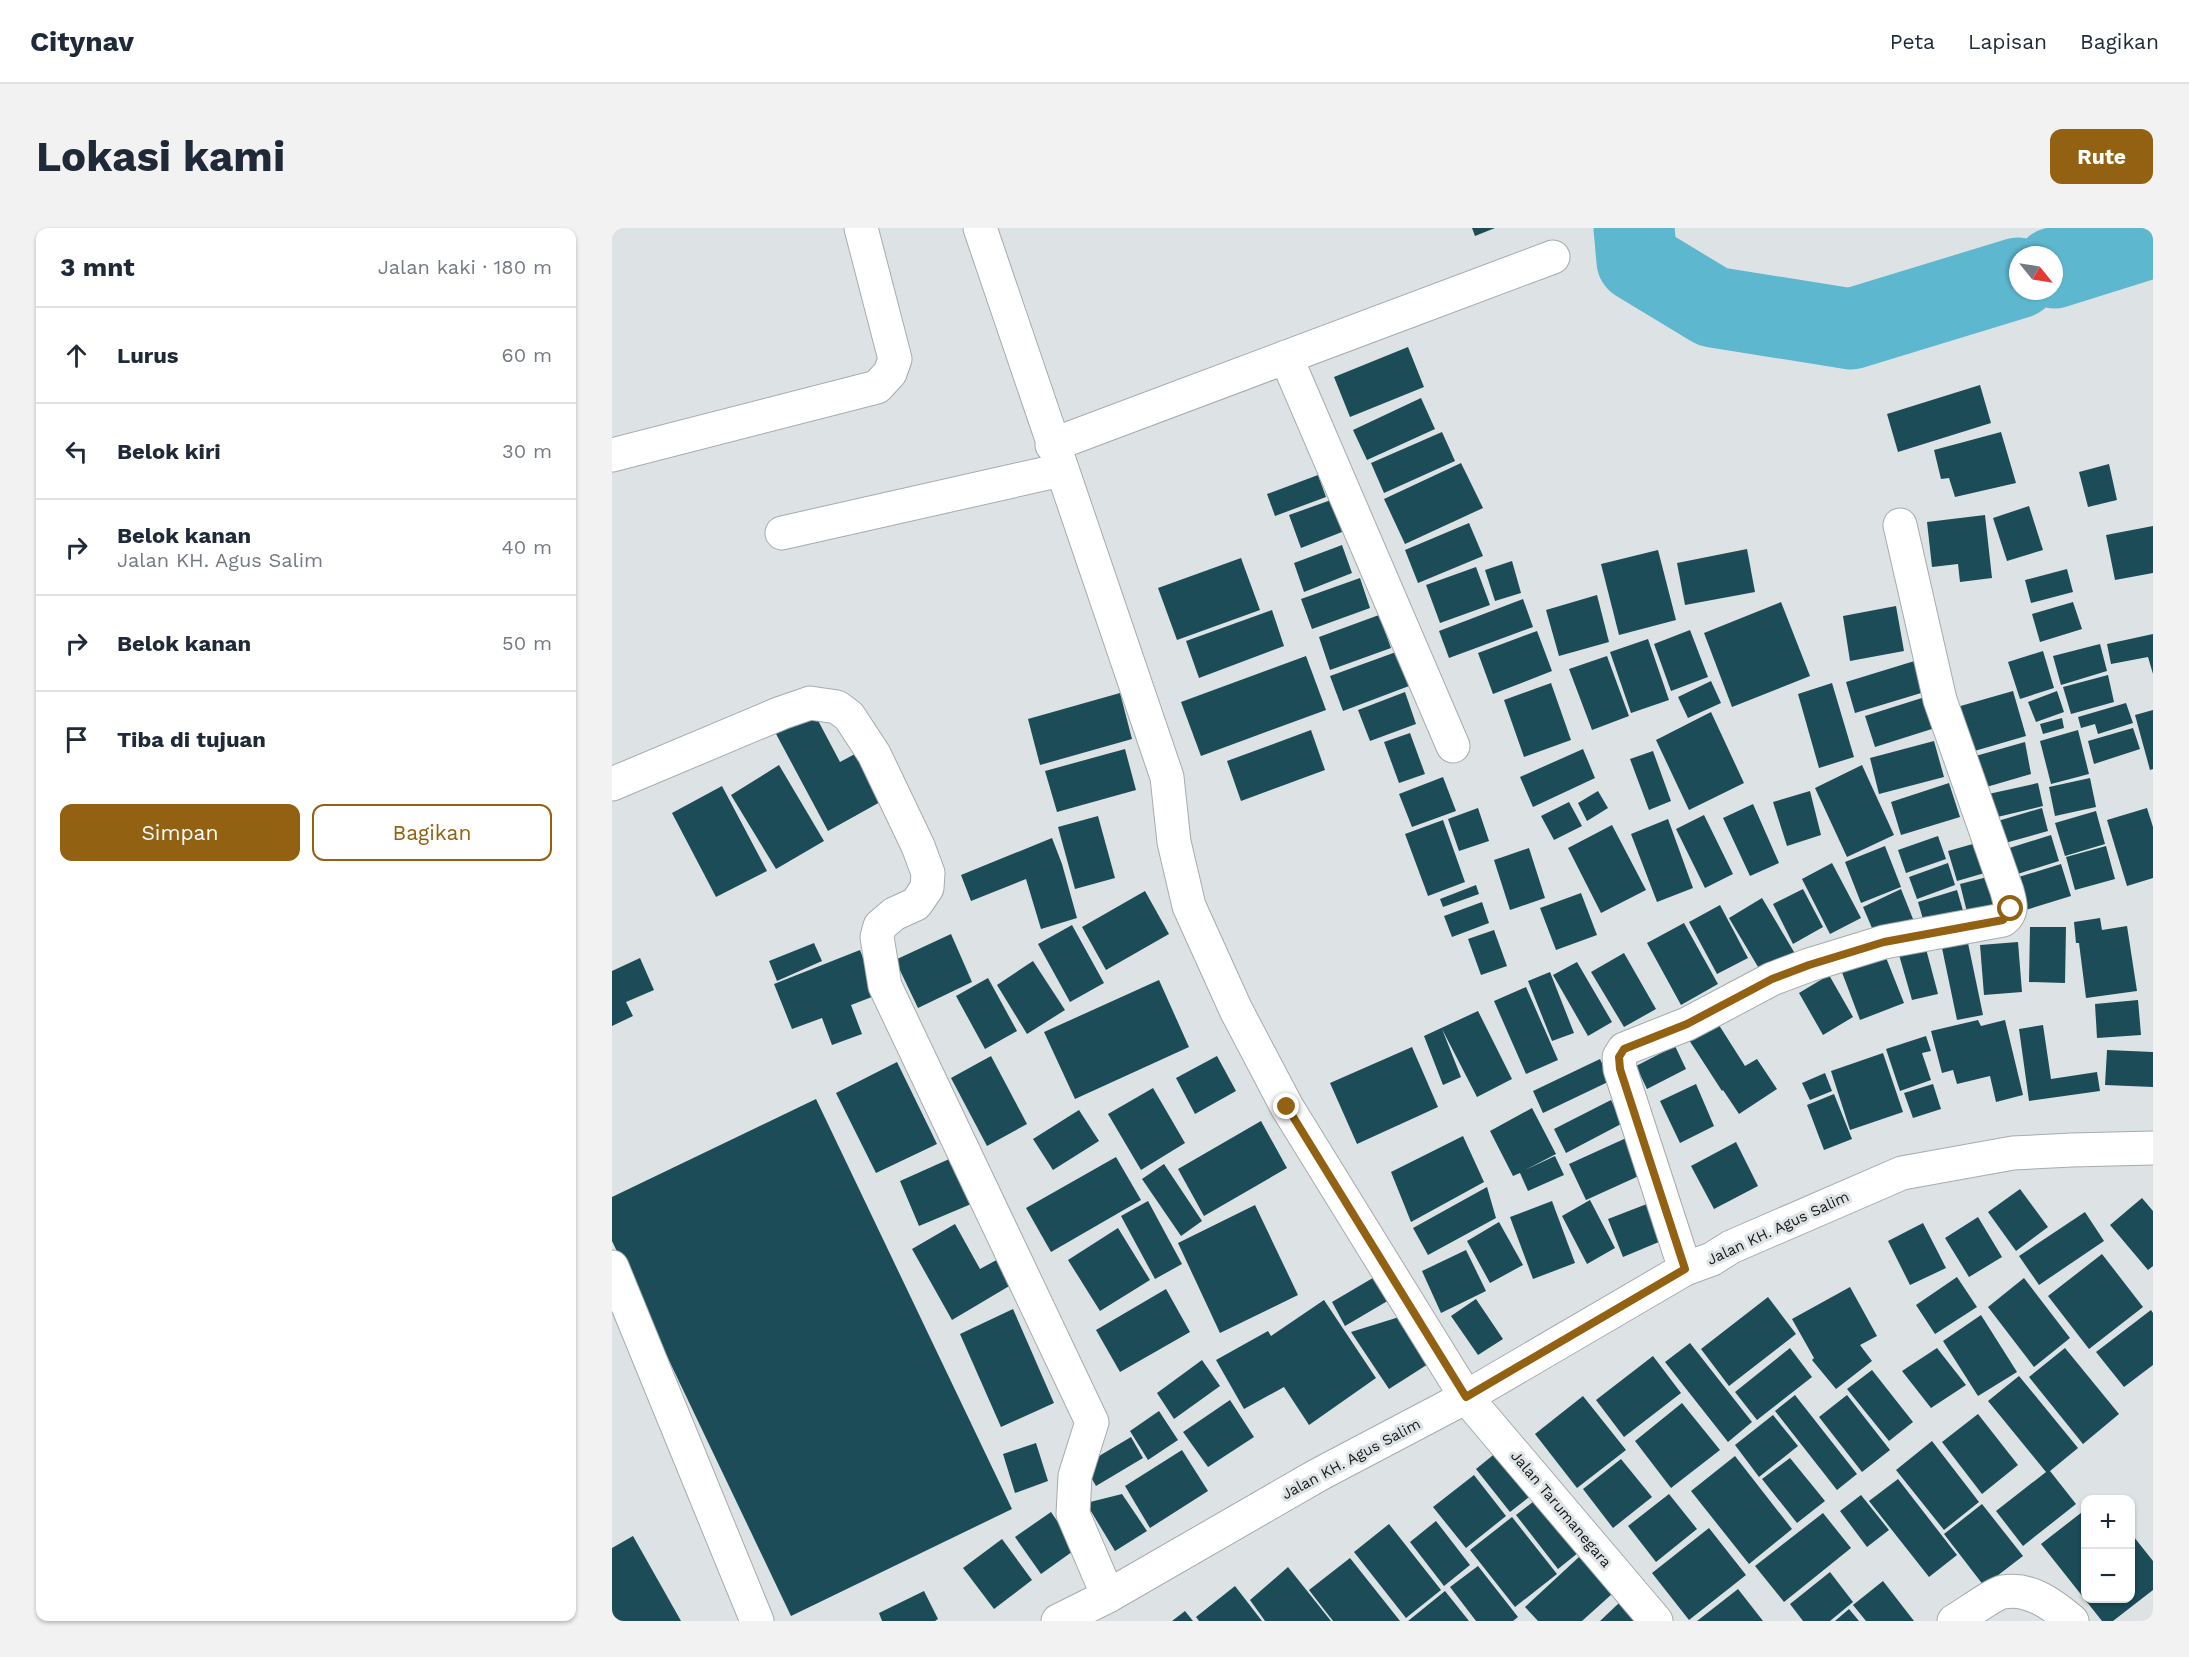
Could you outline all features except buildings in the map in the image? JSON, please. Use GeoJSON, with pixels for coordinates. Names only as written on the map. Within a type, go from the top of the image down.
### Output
{"type":"FeatureCollection","features":[{"type":"Feature","properties":{"kind":"street"},"geometry":{"type":"LineString","coordinates":[[612,455],[877,387],[890,373],[895,359],[861,228]]}},
{"type":"Feature","properties":{"kind":"street","name":"Jalan Tarumanegara"},"geometry":{"type":"LineString","coordinates":[[980,228],[1167,777],[1174,842],[1189,906],[1236,1010],[1287,1107],[1466,1397],[1656,1621]]}},
{"type":"Feature","properties":{"kind":"street"},"geometry":{"type":"LineString","coordinates":[[782,533],[1057,457],[1286,357],[1553,257]]}},
{"type":"Feature","properties":{"kind":"street"},"geometry":{"type":"LineString","coordinates":[[1286,357],[1453,746]]}},
{"type":"Feature","properties":{"kind":"street"},"geometry":{"type":"LineString","coordinates":[[1685,1269],[1620,1069],[1619,1057],[1624,1049],[1687,1024],[1764,982],[1809,965],[1884,942],[2003,920],[2011,909],[2007,891],[1940,700],[1900,525]]}},
{"type":"Feature","properties":{"kind":"street"},"geometry":{"type":"LineString","coordinates":[[612,784],[810,703],[837,707],[849,716],[874,754],[918,846],[928,873],[927,888],[916,904],[894,914],[880,926],[877,937],[885,986],[1092,1422],[1075,1476],[1073,1514],[1108,1596]]}},
{"type":"Feature","properties":{"kind":"street","name":"Jalan KH. Agus Salim"},"geometry":{"type":"LineString","coordinates":[[1058,1621],[1108,1596],[1318,1475],[1466,1397],[1685,1269],[1902,1173],[2013,1153],[2153,1148]]}},
{"type":"Feature","properties":{"kind":"street"},"geometry":{"type":"LineString","coordinates":[[612,1267],[757,1621]]}},
{"type":"Feature","properties":{"kind":"street"},"geometry":{"type":"LineString","coordinates":[[1954,1621],[2002,1592],[2027,1593],[2052,1604],[2072,1621]]}},
{"type":"Feature","properties":{"kind":"waterway"},"geometry":{"type":"LineString","coordinates":[[1634,228],[1637,261],[1713,307],[1851,329],[2009,281]]}},
{"type":"Feature","properties":{"kind":"waterway"},"geometry":{"type":"LineString","coordinates":[[2063,265],[2153,237]]}},
{"type":"Feature","properties":{"kind":"route"},"geometry":{"type":"LineString","coordinates":[[1287,1107],[1466,1397],[1685,1269],[1620,1069],[1619,1057],[1624,1049],[1687,1024],[1749,990],[1809,965],[1884,942],[2003,920],[2011,909]]}}]}
